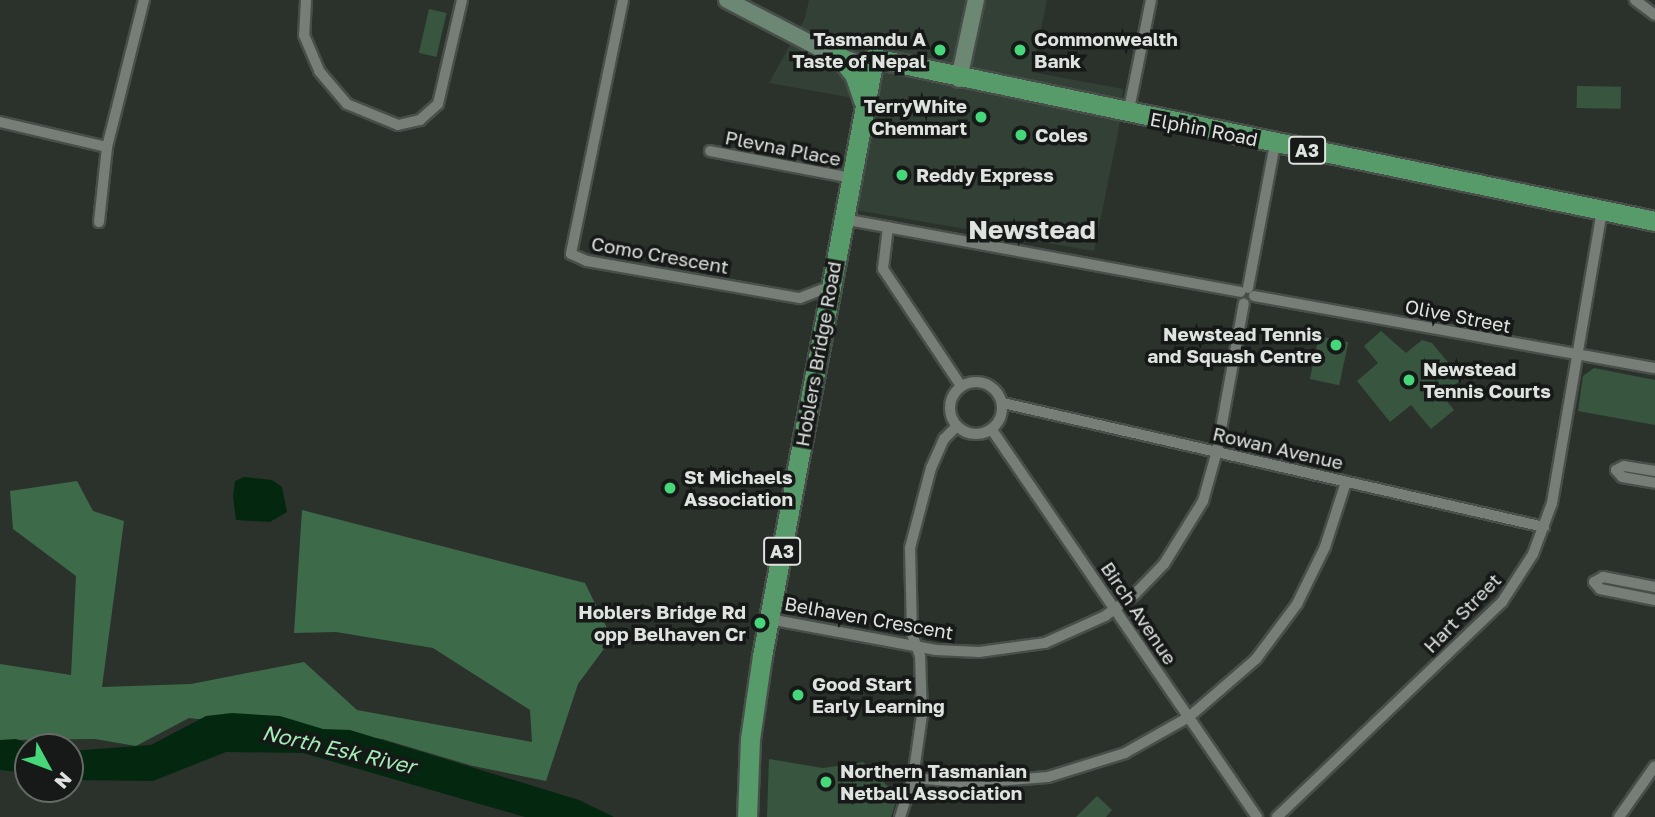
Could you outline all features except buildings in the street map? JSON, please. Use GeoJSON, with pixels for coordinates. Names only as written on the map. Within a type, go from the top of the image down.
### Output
{"type":"FeatureCollection","features":[{"type":"Feature","properties":{"kind":"highway"},"geometry":{"type":"LineString","coordinates":[[840,57],[854,74],[865,104]]}},
{"type":"Feature","properties":{"kind":"highway","name":"Elphin Road"},"geometry":{"type":"LineString","coordinates":[[873,63],[1655,221]]}},
{"type":"Feature","properties":{"kind":"highway","name":"Hoblers Bridge Road"},"geometry":{"type":"LineString","coordinates":[[747,817],[750,732],[873,63]]}},
{"type":"Feature","properties":{"kind":"street"},"geometry":{"type":"LineString","coordinates":[[99,222],[107,147],[144,0]]}},
{"type":"Feature","properties":{"kind":"street"},"geometry":{"type":"LineString","coordinates":[[306,0],[304,35],[319,71],[348,104],[398,125],[420,120],[438,104],[462,0]]}},
{"type":"Feature","properties":{"kind":"street","name":"Como Crescent"},"geometry":{"type":"LineString","coordinates":[[623,0],[571,254],[587,261],[800,298],[831,286]]}},
{"type":"Feature","properties":{"kind":"street"},"geometry":{"type":"LineString","coordinates":[[727,0],[873,63]]}},
{"type":"Feature","properties":{"kind":"street"},"geometry":{"type":"LineString","coordinates":[[959,79],[976,0]]}},
{"type":"Feature","properties":{"kind":"street"},"geometry":{"type":"LineString","coordinates":[[1128,114],[1151,0]]}},
{"type":"Feature","properties":{"kind":"street"},"geometry":{"type":"LineString","coordinates":[[1635,0],[1655,15]]}},
{"type":"Feature","properties":{"kind":"street"},"geometry":{"type":"LineString","coordinates":[[785,27],[840,57],[873,63]]}},
{"type":"Feature","properties":{"kind":"street"},"geometry":{"type":"LineString","coordinates":[[0,122],[107,147]]}},
{"type":"Feature","properties":{"kind":"street","name":"Belhaven Crescent"},"geometry":{"type":"LineString","coordinates":[[769,619],[915,645],[979,652],[1024,648],[1086,627],[1151,579],[1180,545],[1203,501],[1217,451],[1275,144]]}},
{"type":"Feature","properties":{"kind":"street","name":"Plevna Place"},"geometry":{"type":"LineString","coordinates":[[710,151],[851,178]]}},
{"type":"Feature","properties":{"kind":"street","name":"Hart Street"},"geometry":{"type":"LineString","coordinates":[[1277,817],[1502,602],[1522,574],[1544,527],[1602,211]]}},
{"type":"Feature","properties":{"kind":"street","name":"Olive Street"},"geometry":{"type":"LineString","coordinates":[[843,219],[1655,368]]}},
{"type":"Feature","properties":{"kind":"street"},"geometry":{"type":"LineString","coordinates":[[888,227],[883,269],[961,386]]}},
{"type":"Feature","properties":{"kind":"street"},"geometry":{"type":"LineString","coordinates":[[987,383],[1003,403],[1001,418],[992,429],[970,434],[957,426],[950,410],[961,386],[987,383]]}},
{"type":"Feature","properties":{"kind":"street","name":"Rowan Avenue"},"geometry":{"type":"LineString","coordinates":[[1003,403],[1544,527]]}},
{"type":"Feature","properties":{"kind":"street"},"geometry":{"type":"LineString","coordinates":[[900,817],[913,778],[922,715],[920,656],[915,645],[909,584],[915,519],[937,451],[957,426]]}},
{"type":"Feature","properties":{"kind":"street","name":"Birch Avenue"},"geometry":{"type":"LineString","coordinates":[[992,429],[1257,817]]}},
{"type":"Feature","properties":{"kind":"street"},"geometry":{"type":"LineString","coordinates":[[1655,471],[1624,466],[1616,470],[1622,477],[1655,484]]}},
{"type":"Feature","properties":{"kind":"street"},"geometry":{"type":"LineString","coordinates":[[913,778],[971,783],[1048,776],[1125,753],[1189,717],[1242,673],[1297,604],[1325,547],[1346,482]]}},
{"type":"Feature","properties":{"kind":"street"},"geometry":{"type":"LineString","coordinates":[[1655,587],[1603,577],[1594,582],[1600,589],[1655,600]]}},
{"type":"Feature","properties":{"kind":"street"},"geometry":{"type":"LineString","coordinates":[[1619,817],[1655,766]]}},
{"type":"Feature","properties":{"kind":"shaded area"},"geometry":{"type":"Polygon","coordinates":[[[809,0],[1047,0],[1032,72],[1123,89],[1119,128],[1094,251],[856,210],[876,102],[769,83],[805,18],[809,0]]]}},
{"type":"Feature","properties":{"kind":"shaded area"},"geometry":{"type":"Polygon","coordinates":[[[429,9],[447,13],[436,57],[419,53],[429,9]]]}},
{"type":"Feature","properties":{"kind":"shaded area"},"geometry":{"type":"Polygon","coordinates":[[[1577,86],[1621,87],[1621,109],[1577,108],[1577,86]]]}},
{"type":"Feature","properties":{"kind":"shaded area","name":"Newstead Tennis Courts"},"geometry":{"type":"Polygon","coordinates":[[[1381,331],[1406,353],[1422,340],[1432,343],[1462,379],[1442,395],[1454,410],[1431,429],[1411,405],[1390,422],[1357,381],[1378,363],[1364,346],[1381,331]]]}},
{"type":"Feature","properties":{"kind":"shaded area"},"geometry":{"type":"Polygon","coordinates":[[[1319,336],[1348,342],[1339,385],[1310,379],[1319,336]]]}},
{"type":"Feature","properties":{"kind":"shaded area"},"geometry":{"type":"Polygon","coordinates":[[[1594,368],[1655,380],[1655,425],[1578,411],[1583,376],[1594,368]]]}},
{"type":"Feature","properties":{"kind":"shaded area"},"geometry":{"type":"Polygon","coordinates":[[[77,481],[93,511],[124,521],[102,687],[191,684],[304,662],[357,710],[532,742],[530,710],[433,648],[336,632],[294,633],[302,510],[585,583],[612,638],[578,684],[546,781],[473,766],[382,739],[189,718],[136,746],[84,739],[84,733],[14,733],[14,740],[0,740],[0,664],[71,675],[76,576],[13,529],[10,491],[77,481]]]}},
{"type":"Feature","properties":{"kind":"shaded area","name":"Northern Tasmanian Netball Association"},"geometry":{"type":"Polygon","coordinates":[[[769,759],[823,768],[863,762],[898,796],[891,817],[767,817],[769,759]]]}},
{"type":"Feature","properties":{"kind":"shaded area"},"geometry":{"type":"Polygon","coordinates":[[[1097,796],[1112,810],[1106,817],[1076,817],[1097,796]]]}},
{"type":"Feature","properties":{"kind":"water"},"geometry":{"type":"Polygon","coordinates":[[[244,477],[272,480],[282,487],[287,512],[270,522],[236,520],[233,496],[235,481],[244,477]]]}},
{"type":"Feature","properties":{"kind":"water","name":"North Esk River"},"geometry":{"type":"Polygon","coordinates":[[[232,713],[280,716],[323,729],[350,730],[579,800],[614,817],[525,817],[303,753],[226,752],[153,781],[84,780],[84,750],[151,745],[206,716],[232,713]]]}},
{"type":"Feature","properties":{"kind":"water"},"geometry":{"type":"Polygon","coordinates":[[[14,739],[14,772],[0,770],[0,740],[14,739]]]}},
{"type":"Feature","properties":{"kind":"place","name":"Tasmandu A Taste of Nepal"},"geometry":{"type":"Point","coordinates":[940,50]}},
{"type":"Feature","properties":{"kind":"place","name":"Commonwealth Bank"},"geometry":{"type":"Point","coordinates":[1020,50]}},
{"type":"Feature","properties":{"kind":"place","name":"TerryWhite Chemmart"},"geometry":{"type":"Point","coordinates":[981,117]}},
{"type":"Feature","properties":{"kind":"place","name":"Coles"},"geometry":{"type":"Point","coordinates":[1021,135]}},
{"type":"Feature","properties":{"kind":"place","name":"Reddy Express"},"geometry":{"type":"Point","coordinates":[902,175]}},
{"type":"Feature","properties":{"kind":"place","name":"Newstead Tennis and Squash Centre"},"geometry":{"type":"Point","coordinates":[1336,345]}},
{"type":"Feature","properties":{"kind":"place","name":"Newstead Tennis Courts"},"geometry":{"type":"Point","coordinates":[1409,380]}},
{"type":"Feature","properties":{"kind":"place","name":"St Michaels Association"},"geometry":{"type":"Point","coordinates":[670,488]}},
{"type":"Feature","properties":{"kind":"place","name":"Hoblers Bridge Rd opp Belhaven Cr"},"geometry":{"type":"Point","coordinates":[760,623]}},
{"type":"Feature","properties":{"kind":"place","name":"Good Start Early Learning"},"geometry":{"type":"Point","coordinates":[798,695]}},
{"type":"Feature","properties":{"kind":"place","name":"Northern Tasmanian Netball Association"},"geometry":{"type":"Point","coordinates":[826,782]}},
{"type":"Feature","properties":{"kind":"district","name":"Newstead"},"geometry":{"type":"Point","coordinates":[1032,230]}}]}
